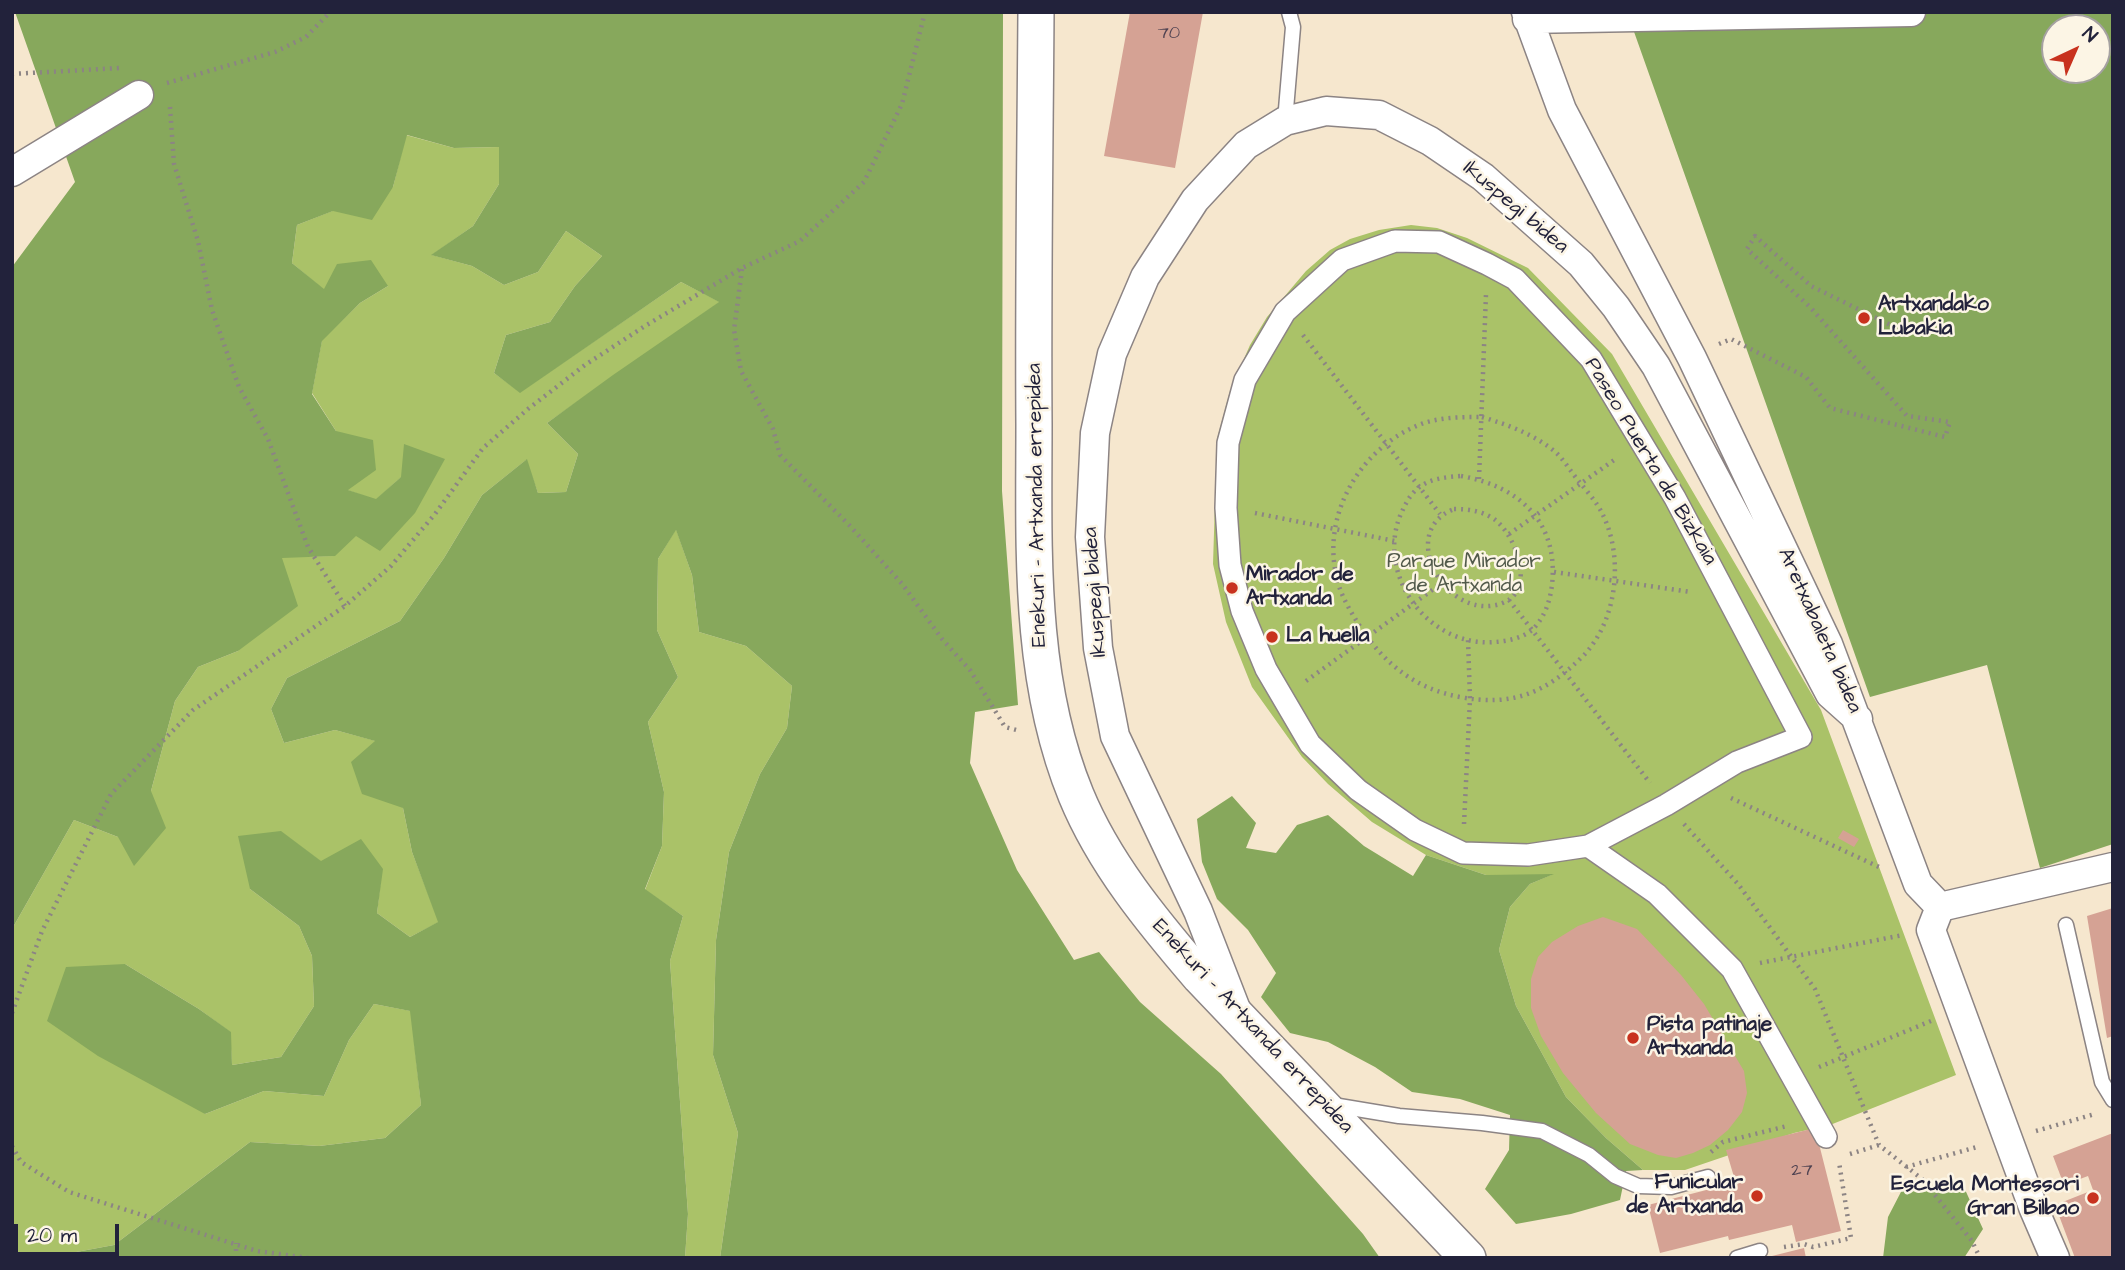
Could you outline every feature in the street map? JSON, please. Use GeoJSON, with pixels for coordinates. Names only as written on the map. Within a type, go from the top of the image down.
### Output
{"type":"FeatureCollection","features":[{"type":"Feature","properties":{"kind":"street","name":"Enekuri - Artxanda errepidea"},"geometry":{"type":"LineString","coordinates":[[1037,12],[1033,311],[1035,585],[1039,642],[1054,729],[1076,794],[1107,858],[1163,934],[1468,1258]]}},
{"type":"Feature","properties":{"kind":"street","name":"Aretxabaleta bidea"},"geometry":{"type":"LineString","coordinates":[[1911,12],[1526,16],[1562,110],[1692,358],[1828,644],[1918,884],[1935,919],[1959,1010],[2033,1207],[2055,1258]]}},
{"type":"Feature","properties":{"kind":"street"},"geometry":{"type":"LineString","coordinates":[[12,173],[149,86]]}},
{"type":"Feature","properties":{"kind":"street","name":"Ikuspegi bidea"},"geometry":{"type":"LineString","coordinates":[[1240,1018],[1198,911],[1115,736],[1098,648],[1090,537],[1095,433],[1112,354],[1145,276],[1195,200],[1245,145],[1284,121],[1326,111],[1379,115],[1430,141],[1483,177],[1581,264],[1616,307],[1656,366],[1830,694],[1858,719]]}},
{"type":"Feature","properties":{"kind":"street","name":"Paseo Puerta de Bizkaia"},"geometry":{"type":"LineString","coordinates":[[1395,241],[1439,242],[1515,279],[1591,359],[1675,498],[1801,737],[1737,762],[1666,805],[1588,846],[1528,855],[1463,853],[1415,830],[1357,790],[1310,744],[1266,669],[1242,611],[1230,565],[1226,508],[1228,443],[1245,380],[1285,312],[1342,260],[1395,241]]}},
{"type":"Feature","properties":{"kind":"street"},"geometry":{"type":"LineString","coordinates":[[1588,846],[1657,894],[1732,969],[1821,1128]]}},
{"type":"Feature","properties":{"kind":"street"},"geometry":{"type":"LineString","coordinates":[[1935,919],[2113,867]]}},
{"type":"Feature","properties":{"kind":"lane"},"geometry":{"type":"LineString","coordinates":[[1284,121],[1293,27],[1289,12]]}},
{"type":"Feature","properties":{"kind":"lane"},"geometry":{"type":"LineString","coordinates":[[2066,925],[2102,1082],[2113,1101]]}},
{"type":"Feature","properties":{"kind":"lane"},"geometry":{"type":"LineString","coordinates":[[1321,1103],[1399,1116],[1542,1131],[1589,1154],[1615,1176],[1638,1186],[1671,1187],[1708,1177]]}},
{"type":"Feature","properties":{"kind":"lane"},"geometry":{"type":"LineString","coordinates":[[1737,1258],[1760,1251]]}},
{"type":"Feature","properties":{"kind":"path"},"geometry":{"type":"LineString","coordinates":[[149,86],[275,52],[306,37],[330,12]]}},
{"type":"Feature","properties":{"kind":"path"},"geometry":{"type":"LineString","coordinates":[[12,1013],[42,931],[111,794],[193,710],[345,607],[391,566],[435,514],[483,448],[585,365],[742,268],[800,240],[864,182],[902,104],[925,12]]}},
{"type":"Feature","properties":{"kind":"path"},"geometry":{"type":"LineString","coordinates":[[12,74],[124,68]]}},
{"type":"Feature","properties":{"kind":"path"},"geometry":{"type":"LineString","coordinates":[[170,82],[170,135],[174,164],[198,241],[212,310],[239,387],[268,439],[308,547],[345,607]]}},
{"type":"Feature","properties":{"kind":"path"},"geometry":{"type":"LineString","coordinates":[[1731,339],[1806,377],[1830,408],[1945,437],[1950,422],[1906,416],[1810,307],[1747,249],[1755,236],[1811,286],[1908,333]]}},
{"type":"Feature","properties":{"kind":"path"},"geometry":{"type":"LineString","coordinates":[[1479,479],[1487,264]]}},
{"type":"Feature","properties":{"kind":"path"},"geometry":{"type":"LineString","coordinates":[[742,268],[734,330],[741,371],[773,429],[780,455],[903,585],[942,639],[970,670],[1005,727],[1026,733]]}},
{"type":"Feature","properties":{"kind":"path"},"geometry":{"type":"LineString","coordinates":[[1285,312],[1440,514]]}},
{"type":"Feature","properties":{"kind":"path"},"geometry":{"type":"LineString","coordinates":[[1482,417],[1521,429],[1555,452],[1602,512],[1614,545],[1615,580],[1608,616],[1591,648],[1566,673],[1536,692],[1504,701],[1470,699],[1439,693],[1411,680],[1387,661],[1367,637],[1346,605],[1334,568],[1335,529],[1344,496],[1361,467],[1386,443],[1415,426],[1448,418],[1482,417]]}},
{"type":"Feature","properties":{"kind":"path"},"geometry":{"type":"LineString","coordinates":[[1509,534],[1641,441]]}},
{"type":"Feature","properties":{"kind":"path"},"geometry":{"type":"LineString","coordinates":[[1461,476],[1479,479],[1503,487],[1521,500],[1546,534],[1552,554],[1554,572],[1551,595],[1544,615],[1532,630],[1512,640],[1468,640],[1447,633],[1428,620],[1413,604],[1402,586],[1396,565],[1395,541],[1398,522],[1406,502],[1420,486],[1439,478],[1461,476]]}},
{"type":"Feature","properties":{"kind":"path"},"geometry":{"type":"LineString","coordinates":[[1226,508],[1395,541]]}},
{"type":"Feature","properties":{"kind":"path"},"geometry":{"type":"LineString","coordinates":[[1454,509],[1483,513],[1496,520],[1509,534],[1515,544],[1521,573],[1510,600],[1496,606],[1480,605],[1453,594],[1442,583],[1431,563],[1429,541],[1432,526],[1440,514],[1454,509]]}},
{"type":"Feature","properties":{"kind":"path"},"geometry":{"type":"LineString","coordinates":[[1554,572],[1728,597]]}},
{"type":"Feature","properties":{"kind":"path"},"geometry":{"type":"LineString","coordinates":[[1282,697],[1442,583]]}},
{"type":"Feature","properties":{"kind":"path"},"geometry":{"type":"LineString","coordinates":[[1510,600],[1666,805],[1738,884],[1815,989],[1879,1144],[1922,1179],[1972,1241],[1980,1258]]}},
{"type":"Feature","properties":{"kind":"path"},"geometry":{"type":"LineString","coordinates":[[1463,853],[1470,699],[1468,640]]}},
{"type":"Feature","properties":{"kind":"path"},"geometry":{"type":"LineString","coordinates":[[1696,787],[1732,798],[1794,829],[1918,884]]}},
{"type":"Feature","properties":{"kind":"path"},"geometry":{"type":"LineString","coordinates":[[1791,956],[1935,919]]}},
{"type":"Feature","properties":{"kind":"path"},"geometry":{"type":"LineString","coordinates":[[1843,1056],[1959,1010]]}},
{"type":"Feature","properties":{"kind":"path"},"geometry":{"type":"LineString","coordinates":[[2049,1127],[2096,1114]]}},
{"type":"Feature","properties":{"kind":"path"},"geometry":{"type":"LineString","coordinates":[[1708,1177],[1708,1154],[1723,1142],[1821,1128]]}},
{"type":"Feature","properties":{"kind":"path"},"geometry":{"type":"LineString","coordinates":[[12,1146],[22,1162],[69,1192],[257,1251],[308,1258]]}},
{"type":"Feature","properties":{"kind":"path"},"geometry":{"type":"LineString","coordinates":[[1906,1167],[1977,1147]]}},
{"type":"Feature","properties":{"kind":"path"},"geometry":{"type":"LineString","coordinates":[[1760,1251],[1804,1244],[1813,1247],[1851,1238],[1838,1158]]}},
{"type":"Feature","properties":{"kind":"path"},"geometry":{"type":"LineString","coordinates":[[236,1244],[236,1258]]}},
{"type":"Feature","properties":{"kind":"green space"},"geometry":{"type":"Polygon","coordinates":[[[15,12],[1003,12],[1002,491],[1018,705],[975,712],[970,763],[1017,870],[1074,960],[1099,952],[1140,1002],[1221,1074],[1363,1234],[1380,1258],[720,1258],[738,1133],[713,1055],[716,940],[729,852],[760,774],[787,728],[792,686],[746,646],[699,632],[692,575],[676,530],[658,559],[657,630],[678,677],[648,722],[664,792],[662,846],[645,889],[683,916],[670,961],[688,1214],[685,1258],[44,1258],[114,1245],[250,1142],[319,1146],[385,1138],[421,1105],[410,1011],[374,1004],[349,1040],[324,1096],[264,1091],[205,1114],[98,1056],[47,1021],[66,967],[125,964],[231,1032],[232,1065],[281,1057],[314,1006],[312,956],[299,926],[250,889],[238,836],[281,831],[321,861],[361,839],[383,869],[377,913],[410,937],[438,922],[412,852],[403,808],[362,794],[351,762],[375,741],[335,730],[284,743],[271,709],[287,678],[400,621],[444,558],[482,495],[527,459],[538,493],[566,492],[578,454],[547,423],[719,302],[681,282],[520,393],[494,373],[506,335],[550,322],[575,286],[602,256],[566,231],[538,272],[504,285],[472,266],[431,255],[473,226],[499,184],[499,147],[454,148],[407,135],[393,187],[372,220],[333,211],[297,225],[292,263],[324,289],[337,264],[371,260],[388,286],[360,303],[322,341],[312,394],[336,431],[373,440],[376,470],[348,490],[376,499],[401,477],[404,444],[445,459],[415,513],[380,551],[356,536],[335,556],[282,558],[298,606],[238,651],[198,667],[175,701],[151,791],[166,828],[134,866],[118,837],[74,820],[12,929],[12,267],[75,182],[15,12]]]}},
{"type":"Feature","properties":{"kind":"green space"},"geometry":{"type":"Polygon","coordinates":[[[1627,12],[2113,12],[2113,844],[2040,868],[1987,665],[1870,697],[1627,12]]]}},
{"type":"Feature","properties":{"kind":"green space"},"geometry":{"type":"Polygon","coordinates":[[[406,135],[454,148],[499,147],[499,184],[473,226],[432,255],[472,266],[504,285],[538,272],[566,231],[602,256],[575,286],[550,322],[506,335],[494,373],[520,392],[681,282],[720,302],[547,423],[578,454],[566,492],[538,493],[526,460],[482,495],[444,558],[400,621],[287,678],[271,709],[284,743],[335,730],[376,741],[403,808],[412,852],[439,922],[410,937],[377,913],[382,869],[320,861],[281,832],[250,889],[299,926],[312,956],[314,1006],[281,1057],[232,1065],[230,1032],[199,1009],[125,964],[205,1114],[264,1091],[324,1096],[349,1040],[374,1004],[411,1011],[421,1105],[385,1138],[319,1146],[250,1142],[114,1245],[44,1258],[12,1258],[12,929],[74,820],[118,837],[151,791],[175,701],[198,667],[238,651],[282,557],[334,556],[401,477],[376,500],[347,490],[336,431],[312,393],[322,340],[360,303],[388,286],[324,290],[292,263],[297,225],[393,187],[406,135]]]}},
{"type":"Feature","properties":{"kind":"green space","name":"Parque Mirador de Artxanda"},"geometry":{"type":"Polygon","coordinates":[[[1411,225],[1437,228],[1467,238],[1528,268],[1612,354],[1821,710],[1956,1075],[1830,1125],[1794,1133],[1685,1170],[1643,1170],[1606,1138],[1566,1097],[1516,1006],[1499,950],[1510,907],[1530,884],[1551,875],[1486,875],[1426,855],[1372,822],[1302,757],[1252,687],[1226,622],[1213,564],[1217,439],[1230,391],[1250,345],[1267,317],[1306,271],[1330,250],[1350,239],[1379,230],[1411,225]]]}},
{"type":"Feature","properties":{"kind":"green space"},"geometry":{"type":"Polygon","coordinates":[[[676,529],[692,575],[699,632],[746,646],[792,686],[787,728],[760,774],[729,852],[716,940],[713,1055],[738,1133],[720,1258],[685,1258],[688,1214],[670,961],[683,916],[645,890],[662,846],[664,792],[648,722],[678,677],[657,630],[658,559],[676,529]]]}},
{"type":"Feature","properties":{"kind":"green space"},"geometry":{"type":"Polygon","coordinates":[[[1232,796],[1256,823],[1246,848],[1276,853],[1297,825],[1328,815],[1364,846],[1413,876],[1426,855],[1486,875],[1554,874],[1530,884],[1510,907],[1499,950],[1516,1006],[1566,1097],[1606,1138],[1643,1170],[1626,1171],[1620,1200],[1571,1214],[1516,1224],[1485,1189],[1509,1150],[1510,1115],[1460,1099],[1412,1092],[1375,1067],[1328,1042],[1290,1033],[1261,997],[1276,973],[1248,930],[1217,899],[1202,862],[1197,819],[1232,796]]]}},
{"type":"Feature","properties":{"kind":"green space"},"geometry":{"type":"Polygon","coordinates":[[[1962,1183],[1983,1229],[1964,1258],[1883,1258],[1888,1217],[1903,1188],[1962,1183]]]}},
{"type":"Feature","properties":{"kind":"building"},"geometry":{"type":"Polygon","coordinates":[[[1130,12],[1203,12],[1175,168],[1104,156],[1130,12]]]}},
{"type":"Feature","properties":{"kind":"building"},"geometry":{"type":"Polygon","coordinates":[[[1843,830],[1859,839],[1854,847],[1838,838],[1843,830]]]}},
{"type":"Feature","properties":{"kind":"building"},"geometry":{"type":"Polygon","coordinates":[[[2113,908],[2113,1036],[2107,1038],[2087,916],[2113,908]]]}},
{"type":"Feature","properties":{"kind":"building","name":"Pista patinaje Artxanda"},"geometry":{"type":"Polygon","coordinates":[[[1603,917],[1637,929],[1681,975],[1704,1004],[1744,1071],[1747,1093],[1742,1112],[1728,1130],[1710,1145],[1693,1153],[1676,1158],[1658,1155],[1630,1144],[1596,1113],[1563,1073],[1541,1036],[1531,1008],[1531,979],[1538,957],[1552,942],[1578,926],[1603,917]]]}},
{"type":"Feature","properties":{"kind":"building","name":"Funicular de Artxanda"},"geometry":{"type":"Polygon","coordinates":[[[1815,1128],[1841,1231],[1796,1242],[1792,1225],[1729,1240],[1728,1236],[1660,1253],[1648,1205],[1718,1187],[1717,1181],[1734,1177],[1726,1150],[1815,1128]]]}},
{"type":"Feature","properties":{"kind":"building","name":"Escuela Montessori Gran Bilbao"},"geometry":{"type":"Polygon","coordinates":[[[2113,1133],[2113,1258],[2075,1258],[2055,1205],[2093,1190],[2088,1176],[2064,1185],[2053,1156],[2113,1133]]]}},
{"type":"Feature","properties":{"kind":"building"},"geometry":{"type":"Polygon","coordinates":[[[1804,1248],[1806,1258],[1768,1258],[1768,1257],[1804,1248]]]}},
{"type":"Feature","properties":{"kind":"place","name":"Artxandako Lubakia"},"geometry":{"type":"Point","coordinates":[1864,318]}},
{"type":"Feature","properties":{"kind":"place","name":"Mirador de Artxanda"},"geometry":{"type":"Point","coordinates":[1232,588]}},
{"type":"Feature","properties":{"kind":"place","name":"La huella"},"geometry":{"type":"Point","coordinates":[1272,637]}},
{"type":"Feature","properties":{"kind":"place","name":"Pista patinaje Artxanda"},"geometry":{"type":"Point","coordinates":[1633,1038]}},
{"type":"Feature","properties":{"kind":"place","name":"Funicular de Artxanda"},"geometry":{"type":"Point","coordinates":[1757,1196]}},
{"type":"Feature","properties":{"kind":"place","name":"Escuela Montessori Gran Bilbao"},"geometry":{"type":"Point","coordinates":[2093,1198]}}]}
